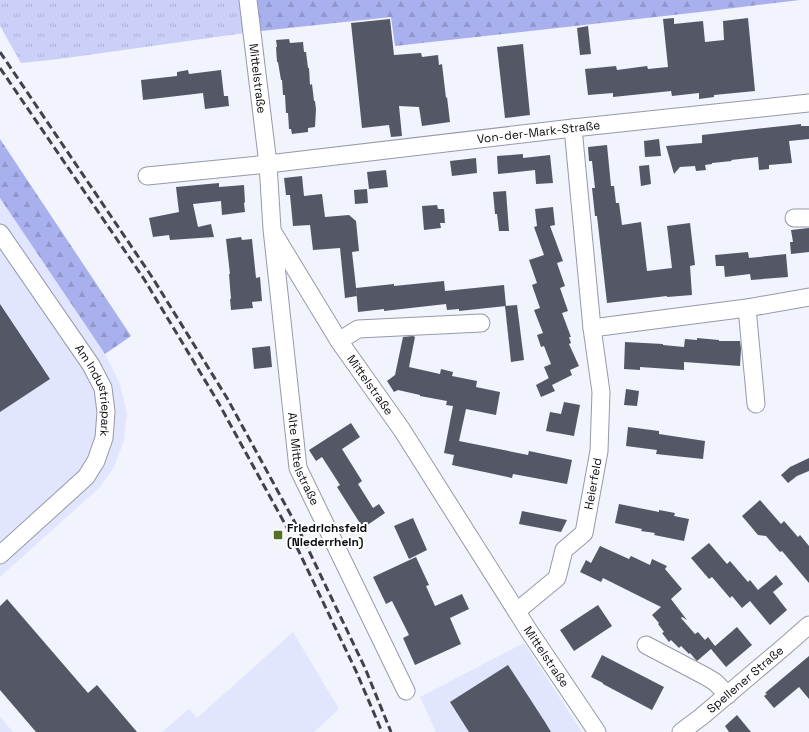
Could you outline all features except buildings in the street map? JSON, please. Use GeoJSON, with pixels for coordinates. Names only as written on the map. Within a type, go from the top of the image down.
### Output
{"type":"FeatureCollection","features":[{"type":"Feature","properties":{"kind":"street","name":"Mittelstraße"},"geometry":{"type":"LineString","coordinates":[[248,0],[268,164],[272,229],[339,341],[402,430],[529,631],[597,732]]}},
{"type":"Feature","properties":{"kind":"street","name":"Von-der-Mark-Straße"},"geometry":{"type":"LineString","coordinates":[[147,176],[268,164],[573,128],[809,103]]}},
{"type":"Feature","properties":{"kind":"street","name":"Heierfeld"},"geometry":{"type":"LineString","coordinates":[[517,611],[557,578],[564,550],[584,534],[599,451],[601,392],[592,328],[573,128]]}},
{"type":"Feature","properties":{"kind":"street","name":"Alte Mittelstraße"},"geometry":{"type":"LineString","coordinates":[[272,229],[298,468],[406,691]]}},
{"type":"Feature","properties":{"kind":"street","name":"Am Industriepark"},"geometry":{"type":"LineString","coordinates":[[0,233],[91,365],[103,388],[106,412],[104,438],[96,461],[86,477],[0,555]]}},
{"type":"Feature","properties":{"kind":"street"},"geometry":{"type":"LineString","coordinates":[[592,328],[746,308],[809,297]]}},
{"type":"Feature","properties":{"kind":"street"},"geometry":{"type":"LineString","coordinates":[[746,308],[756,404]]}},
{"type":"Feature","properties":{"kind":"street"},"geometry":{"type":"LineString","coordinates":[[339,341],[358,329],[480,323]]}},
{"type":"Feature","properties":{"kind":"street","name":"Spellener Straße"},"geometry":{"type":"LineString","coordinates":[[681,732],[701,718],[809,625]]}},
{"type":"Feature","properties":{"kind":"street"},"geometry":{"type":"LineString","coordinates":[[646,645],[715,682],[728,695]]}},
{"type":"Feature","properties":{"kind":"shaded area"},"geometry":{"type":"Polygon","coordinates":[[[0,198],[105,354],[120,384],[127,414],[124,440],[114,467],[100,487],[0,577],[0,198]]]}},
{"type":"Feature","properties":{"kind":"shaded area"},"geometry":{"type":"Polygon","coordinates":[[[293,632],[339,709],[314,732],[162,732],[189,709],[197,718],[293,632]]]}},
{"type":"Feature","properties":{"kind":"shaded area"},"geometry":{"type":"Polygon","coordinates":[[[524,643],[582,732],[436,732],[420,697],[524,643]]]}},
{"type":"Feature","properties":{"kind":"shaded area"},"geometry":{"type":"Polygon","coordinates":[[[0,717],[13,732],[0,732],[0,717]]]}},
{"type":"Feature","properties":{"kind":"green space"},"geometry":{"type":"Polygon","coordinates":[[[0,0],[248,0],[252,32],[21,63],[0,26],[0,0]]]}},
{"type":"Feature","properties":{"kind":"green space"},"geometry":{"type":"Polygon","coordinates":[[[248,0],[800,0],[395,46],[391,17],[252,32],[248,0]]]}},
{"type":"Feature","properties":{"kind":"green space"},"geometry":{"type":"Polygon","coordinates":[[[0,139],[131,336],[105,354],[0,198],[0,139]]]}},
{"type":"Feature","properties":{"kind":"railway"},"geometry":{"type":"LineString","coordinates":[[0,52],[152,277],[227,398],[299,530],[365,668],[391,732]]}},
{"type":"Feature","properties":{"kind":"railway"},"geometry":{"type":"LineString","coordinates":[[0,68],[144,279],[218,402],[291,535],[356,671],[382,732]]}},
{"type":"Feature","properties":{"kind":"place","name":"Friedrichsfeld (Niederrhein)"},"geometry":{"type":"Point","coordinates":[278,535]}}]}
